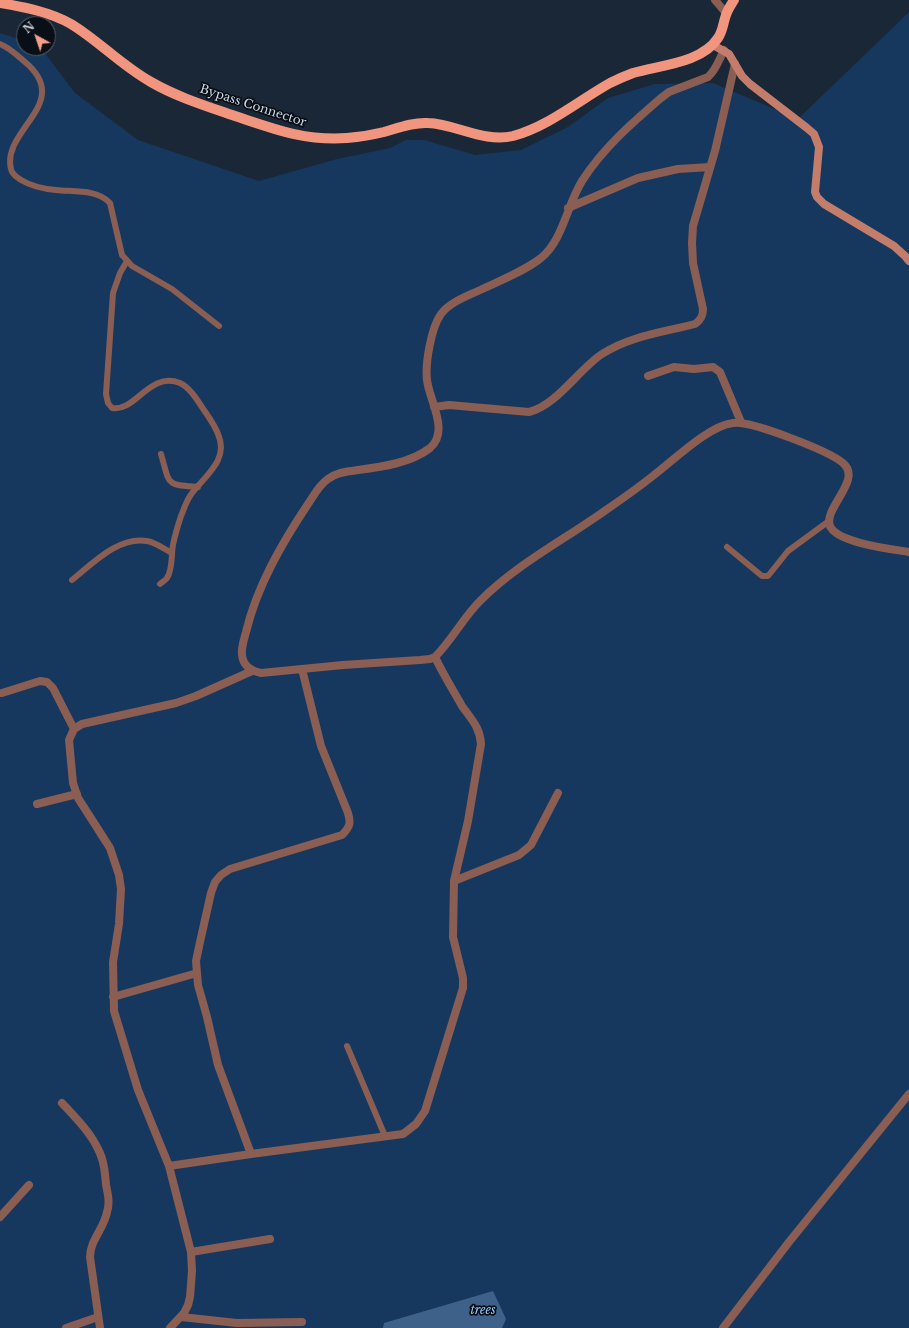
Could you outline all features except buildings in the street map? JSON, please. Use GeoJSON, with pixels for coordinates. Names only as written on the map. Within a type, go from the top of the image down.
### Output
{"type":"FeatureCollection","features":[{"type":"Feature","properties":{"kind":"main road","name":"Bypass Connector"},"geometry":{"type":"LineString","coordinates":[[0,3],[21,3],[70,24],[136,72],[175,94],[202,105],[270,128],[310,138],[331,139],[366,136],[405,125],[421,123],[440,125],[486,137],[510,136],[530,130],[552,119],[622,77],[691,58],[706,51],[713,45],[722,30],[726,14],[734,0]]}},
{"type":"Feature","properties":{"kind":"street"},"geometry":{"type":"LineString","coordinates":[[716,0],[726,14]]}},
{"type":"Feature","properties":{"kind":"street"},"geometry":{"type":"LineString","coordinates":[[713,45],[729,54],[742,76],[750,84],[814,134],[819,147],[815,186],[817,197],[832,210],[894,246],[906,256],[909,261]]}},
{"type":"Feature","properties":{"kind":"street"},"geometry":{"type":"LineString","coordinates":[[724,50],[716,68],[708,77],[670,92],[639,117],[597,160],[581,182],[568,208],[564,223],[552,245],[541,258],[526,268],[464,297],[449,306],[441,314],[429,349],[427,367],[427,381],[434,407],[438,434],[431,446],[424,452],[412,458],[386,465],[342,472],[331,476],[322,483],[293,526],[262,586],[249,617],[243,641],[242,655],[245,664],[252,671],[261,673],[420,660],[435,657],[480,601],[506,578],[611,507],[710,432],[725,425],[741,422],[769,430],[818,450],[843,463],[848,468],[849,474],[829,521],[831,528],[841,537],[909,552]]}},
{"type":"Feature","properties":{"kind":"street"},"geometry":{"type":"LineString","coordinates":[[434,407],[449,405],[529,412],[536,410],[550,401],[593,360],[612,348],[639,337],[695,324],[700,321],[703,314],[703,309],[693,263],[693,226],[696,211],[710,167],[735,64]]}},
{"type":"Feature","properties":{"kind":"street"},"geometry":{"type":"LineString","coordinates":[[568,208],[638,178],[678,169],[710,167]]}},
{"type":"Feature","properties":{"kind":"street"},"geometry":{"type":"LineString","coordinates":[[648,376],[674,367],[694,369],[714,367],[720,372],[723,378],[741,422]]}},
{"type":"Feature","properties":{"kind":"street"},"geometry":{"type":"LineString","coordinates":[[169,1166],[403,1134],[416,1124],[425,1111],[463,988],[463,974],[453,937],[454,881],[470,811],[481,744],[481,735],[477,727],[465,711],[435,657]]}},
{"type":"Feature","properties":{"kind":"street"},"geometry":{"type":"LineString","coordinates":[[251,1154],[218,1065],[198,985],[196,961],[211,893],[221,875],[230,869],[342,835],[351,822],[321,746],[302,669]]}},
{"type":"Feature","properties":{"kind":"street"},"geometry":{"type":"LineString","coordinates":[[170,1328],[184,1313],[190,1297],[192,1271],[191,1252],[169,1166],[138,1090],[117,1024],[113,997],[113,962],[121,889],[119,875],[110,848],[77,794],[73,783],[70,740],[74,729],[82,724],[176,703],[196,696],[252,671]]}},
{"type":"Feature","properties":{"kind":"street"},"geometry":{"type":"LineString","coordinates":[[2,693],[40,681],[47,682],[52,688],[74,729]]}},
{"type":"Feature","properties":{"kind":"street"},"geometry":{"type":"LineString","coordinates":[[454,881],[526,851],[531,845],[558,793]]}},
{"type":"Feature","properties":{"kind":"street"},"geometry":{"type":"LineString","coordinates":[[37,804],[77,794]]}},
{"type":"Feature","properties":{"kind":"street"},"geometry":{"type":"LineString","coordinates":[[113,997],[197,973]]}},
{"type":"Feature","properties":{"kind":"street"},"geometry":{"type":"LineString","coordinates":[[722,1328],[789,1242],[909,1094]]}},
{"type":"Feature","properties":{"kind":"street"},"geometry":{"type":"LineString","coordinates":[[62,1103],[92,1138],[99,1150],[103,1164],[109,1200],[108,1212],[104,1223],[90,1249],[100,1328]]}},
{"type":"Feature","properties":{"kind":"street"},"geometry":{"type":"LineString","coordinates":[[0,1217],[29,1185]]}},
{"type":"Feature","properties":{"kind":"street"},"geometry":{"type":"LineString","coordinates":[[191,1252],[270,1239]]}},
{"type":"Feature","properties":{"kind":"street"},"geometry":{"type":"LineString","coordinates":[[66,1328],[98,1317]]}},
{"type":"Feature","properties":{"kind":"street"},"geometry":{"type":"LineString","coordinates":[[181,1317],[237,1322],[302,1322]]}},
{"type":"Feature","properties":{"kind":"lane"},"geometry":{"type":"LineString","coordinates":[[0,44],[16,54],[28,65],[36,74],[41,86],[42,100],[13,150],[10,161],[11,171],[15,176],[26,183],[39,187],[100,195],[107,200],[110,203],[122,255],[127,261],[132,266],[172,289],[219,326]]}},
{"type":"Feature","properties":{"kind":"lane"},"geometry":{"type":"LineString","coordinates":[[127,261],[120,273],[114,293],[106,394],[108,403],[112,408],[119,409],[126,406],[151,386],[163,381],[179,383],[198,400],[210,419],[221,443],[218,460],[213,469],[190,496],[184,507],[173,545],[167,578],[160,584]]}},
{"type":"Feature","properties":{"kind":"lane"},"geometry":{"type":"LineString","coordinates":[[161,454],[168,479],[171,483],[176,485],[198,487]]}},
{"type":"Feature","properties":{"kind":"lane"},"geometry":{"type":"LineString","coordinates":[[727,547],[762,576],[768,576],[788,551],[829,521]]}},
{"type":"Feature","properties":{"kind":"lane"},"geometry":{"type":"LineString","coordinates":[[72,580],[115,547],[128,542],[138,540],[148,541],[172,553]]}},
{"type":"Feature","properties":{"kind":"lane"},"geometry":{"type":"LineString","coordinates":[[347,1046],[385,1136]]}},
{"type":"Feature","properties":{"kind":"green space"},"geometry":{"type":"Polygon","coordinates":[[[909,12],[909,1328],[0,1328],[0,33],[16,38],[16,56],[47,56],[75,93],[138,140],[259,181],[337,159],[390,148],[406,140],[424,140],[475,155],[521,150],[568,127],[608,98],[655,84],[713,83],[798,119],[909,12]]]}},
{"type":"Feature","properties":{"kind":"green space","name":"trees"},"geometry":{"type":"Polygon","coordinates":[[[493,1291],[506,1319],[502,1328],[383,1328],[384,1323],[493,1291]]]}}]}
